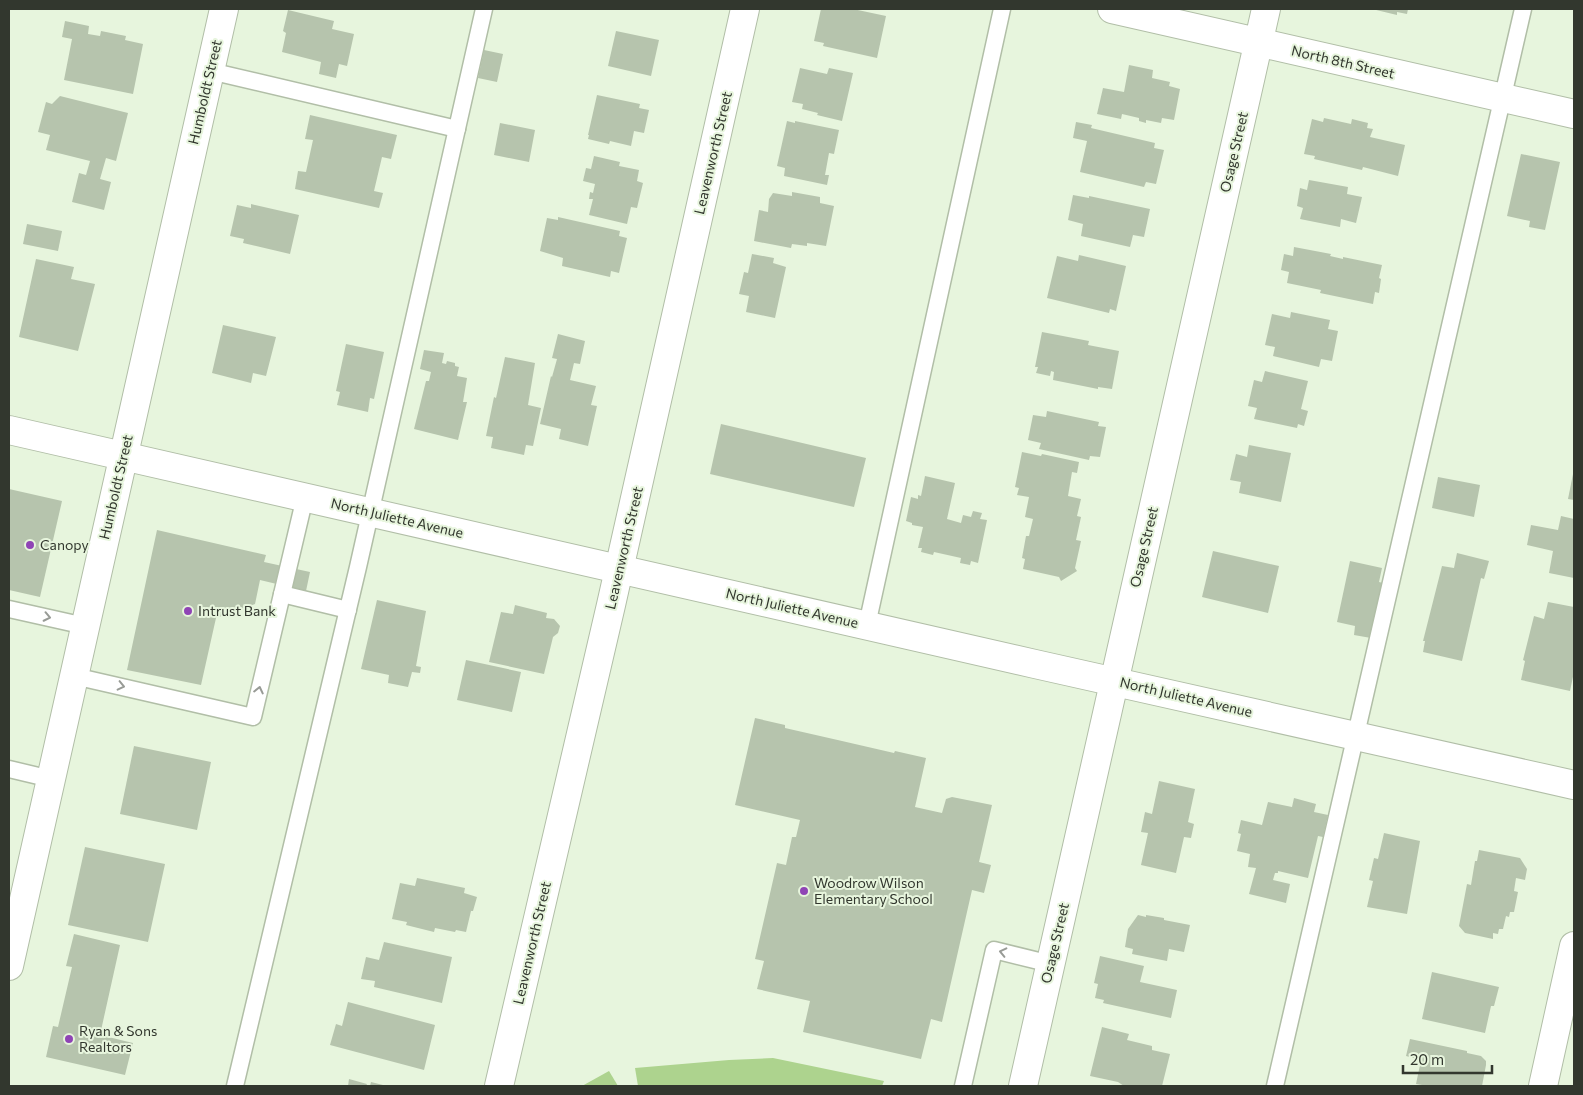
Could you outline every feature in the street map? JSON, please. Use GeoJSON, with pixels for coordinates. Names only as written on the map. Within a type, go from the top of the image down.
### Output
{"type":"FeatureCollection","features":[{"type":"Feature","properties":{"kind":"street","name":"Humboldt Street"},"geometry":{"type":"LineString","coordinates":[[9,966],[224,9]]}},
{"type":"Feature","properties":{"kind":"street","name":"Leavenworth Street"},"geometry":{"type":"LineString","coordinates":[[499,1086],[620,569],[745,9]]}},
{"type":"Feature","properties":{"kind":"street","name":"North 8th Street"},"geometry":{"type":"LineString","coordinates":[[1112,9],[1574,114]]}},
{"type":"Feature","properties":{"kind":"street","name":"Osage Street"},"geometry":{"type":"LineString","coordinates":[[1023,1086],[1266,9]]}},
{"type":"Feature","properties":{"kind":"street","name":"North Juliette Avenue"},"geometry":{"type":"LineString","coordinates":[[9,430],[1574,785]]}},
{"type":"Feature","properties":{"kind":"street"},"geometry":{"type":"LineString","coordinates":[[1543,1086],[1574,946]]}},
{"type":"Feature","properties":{"kind":"lane"},"geometry":{"type":"LineString","coordinates":[[235,1086],[348,610],[484,9]]}},
{"type":"Feature","properties":{"kind":"lane"},"geometry":{"type":"LineString","coordinates":[[868,625],[1002,9]]}},
{"type":"Feature","properties":{"kind":"lane"},"geometry":{"type":"LineString","coordinates":[[1275,1086],[1523,9]]}},
{"type":"Feature","properties":{"kind":"lane"},"geometry":{"type":"LineString","coordinates":[[210,71],[457,129]]}},
{"type":"Feature","properties":{"kind":"lane"},"geometry":{"type":"LineString","coordinates":[[74,676],[253,717],[305,497]]}},
{"type":"Feature","properties":{"kind":"lane"},"geometry":{"type":"LineString","coordinates":[[282,594],[348,610]]}},
{"type":"Feature","properties":{"kind":"lane"},"geometry":{"type":"LineString","coordinates":[[9,609],[85,626]]}},
{"type":"Feature","properties":{"kind":"lane"},"geometry":{"type":"LineString","coordinates":[[9,770],[51,779]]}},
{"type":"Feature","properties":{"kind":"lane"},"geometry":{"type":"LineString","coordinates":[[964,1086],[994,950],[1051,964]]}},
{"type":"Feature","properties":{"kind":"green space"},"geometry":{"type":"Polygon","coordinates":[[[773,1058],[884,1081],[882,1086],[638,1086],[635,1068],[729,1060],[773,1058]]]}},
{"type":"Feature","properties":{"kind":"green space"},"geometry":{"type":"Polygon","coordinates":[[[609,1071],[618,1086],[582,1086],[609,1071]]]}},
{"type":"Feature","properties":{"kind":"building"},"geometry":{"type":"Polygon","coordinates":[[[821,9],[853,9],[886,16],[877,58],[823,46],[824,43],[814,41],[821,9]]]}},
{"type":"Feature","properties":{"kind":"building"},"geometry":{"type":"Polygon","coordinates":[[[1372,9],[1408,9],[1407,14],[1397,12],[1397,15],[1372,9]]]}},
{"type":"Feature","properties":{"kind":"building"},"geometry":{"type":"Polygon","coordinates":[[[288,10],[334,21],[332,29],[354,34],[347,66],[339,64],[336,78],[319,74],[321,62],[282,52],[286,33],[283,31],[288,10]]]}},
{"type":"Feature","properties":{"kind":"building"},"geometry":{"type":"Polygon","coordinates":[[[65,21],[89,26],[88,34],[100,36],[101,31],[126,36],[125,40],[143,44],[133,94],[64,80],[72,39],[62,37],[65,21]]]}},
{"type":"Feature","properties":{"kind":"building"},"geometry":{"type":"Polygon","coordinates":[[[616,31],[659,40],[651,76],[608,66],[616,31]]]}},
{"type":"Feature","properties":{"kind":"building"},"geometry":{"type":"Polygon","coordinates":[[[484,50],[503,54],[497,82],[478,78],[484,50]]]}},
{"type":"Feature","properties":{"kind":"building"},"geometry":{"type":"Polygon","coordinates":[[[1129,65],[1153,70],[1152,78],[1170,82],[1169,86],[1180,89],[1174,120],[1162,118],[1161,123],[1146,120],[1146,123],[1139,121],[1139,118],[1122,114],[1121,119],[1097,114],[1103,88],[1124,92],[1129,65]]]}},
{"type":"Feature","properties":{"kind":"building"},"geometry":{"type":"Polygon","coordinates":[[[800,68],[827,74],[829,68],[853,73],[842,121],[817,115],[818,113],[802,109],[803,104],[792,102],[800,68]]]}},
{"type":"Feature","properties":{"kind":"building"},"geometry":{"type":"Polygon","coordinates":[[[597,95],[640,104],[639,108],[649,110],[644,133],[634,131],[631,146],[610,141],[609,144],[588,139],[597,95]]]}},
{"type":"Feature","properties":{"kind":"building"},"geometry":{"type":"Polygon","coordinates":[[[60,96],[128,113],[116,161],[106,158],[100,179],[111,182],[104,210],[72,202],[79,173],[86,175],[90,161],[46,150],[50,135],[38,132],[46,102],[52,104],[60,96]]]}},
{"type":"Feature","properties":{"kind":"building"},"geometry":{"type":"Polygon","coordinates":[[[310,115],[397,135],[391,159],[382,157],[374,191],[383,193],[379,208],[295,189],[298,171],[306,172],[313,140],[305,139],[310,115]]]}},
{"type":"Feature","properties":{"kind":"building"},"geometry":{"type":"Polygon","coordinates":[[[1324,118],[1351,124],[1352,119],[1368,123],[1367,128],[1373,129],[1370,137],[1405,145],[1398,176],[1363,167],[1362,170],[1314,159],[1315,156],[1304,154],[1312,119],[1323,122],[1324,118]]]}},
{"type":"Feature","properties":{"kind":"building"},"geometry":{"type":"Polygon","coordinates":[[[787,121],[839,130],[834,154],[829,153],[825,175],[829,175],[827,185],[784,176],[785,168],[777,166],[787,121]]]}},
{"type":"Feature","properties":{"kind":"building"},"geometry":{"type":"Polygon","coordinates":[[[1076,122],[1092,125],[1091,128],[1155,143],[1154,148],[1164,150],[1156,184],[1146,182],[1144,187],[1080,172],[1087,141],[1073,138],[1076,122]]]}},
{"type":"Feature","properties":{"kind":"building"},"geometry":{"type":"Polygon","coordinates":[[[500,123],[535,130],[529,162],[494,155],[500,123]]]}},
{"type":"Feature","properties":{"kind":"building"},"geometry":{"type":"Polygon","coordinates":[[[1521,154],[1560,162],[1545,230],[1529,227],[1530,221],[1507,216],[1521,154]]]}},
{"type":"Feature","properties":{"kind":"building"},"geometry":{"type":"Polygon","coordinates":[[[594,156],[620,162],[619,166],[639,170],[637,181],[643,183],[637,208],[631,207],[627,224],[589,215],[593,199],[589,199],[590,192],[593,193],[595,184],[583,181],[586,168],[591,169],[594,156]]]}},
{"type":"Feature","properties":{"kind":"building"},"geometry":{"type":"Polygon","coordinates":[[[1309,180],[1348,187],[1347,194],[1362,197],[1356,223],[1341,219],[1340,227],[1300,219],[1303,208],[1297,206],[1300,188],[1307,190],[1309,180]]]}},
{"type":"Feature","properties":{"kind":"building"},"geometry":{"type":"Polygon","coordinates":[[[792,192],[820,197],[820,203],[834,206],[826,246],[807,243],[807,246],[792,244],[791,248],[754,241],[759,210],[768,212],[769,199],[773,193],[792,196],[792,192]]]}},
{"type":"Feature","properties":{"kind":"building"},"geometry":{"type":"Polygon","coordinates":[[[1073,195],[1089,198],[1089,196],[1150,209],[1144,237],[1133,235],[1130,247],[1081,236],[1083,224],[1068,220],[1073,195]]]}},
{"type":"Feature","properties":{"kind":"building"},"geometry":{"type":"Polygon","coordinates":[[[251,204],[299,215],[290,254],[243,243],[244,239],[230,236],[237,205],[251,208],[251,204]]]}},
{"type":"Feature","properties":{"kind":"building"},"geometry":{"type":"Polygon","coordinates":[[[558,217],[620,231],[619,236],[627,238],[619,273],[611,271],[610,277],[562,266],[563,258],[540,251],[547,218],[558,220],[558,217]]]}},
{"type":"Feature","properties":{"kind":"building"},"geometry":{"type":"Polygon","coordinates":[[[27,224],[62,231],[58,251],[23,244],[27,224]]]}},
{"type":"Feature","properties":{"kind":"building"},"geometry":{"type":"Polygon","coordinates":[[[1294,247],[1331,254],[1330,256],[1343,259],[1343,257],[1382,265],[1379,278],[1381,279],[1379,293],[1375,292],[1373,304],[1320,293],[1321,290],[1287,283],[1289,272],[1281,270],[1284,254],[1293,256],[1294,247]]]}},
{"type":"Feature","properties":{"kind":"building"},"geometry":{"type":"Polygon","coordinates":[[[752,254],[774,258],[773,263],[786,267],[775,318],[746,312],[749,296],[739,294],[744,272],[748,273],[752,254]]]}},
{"type":"Feature","properties":{"kind":"building"},"geometry":{"type":"Polygon","coordinates":[[[1079,255],[1126,266],[1116,311],[1110,309],[1109,313],[1047,298],[1057,256],[1078,261],[1079,255]]]}},
{"type":"Feature","properties":{"kind":"building"},"geometry":{"type":"Polygon","coordinates":[[[36,259],[74,267],[71,279],[95,284],[78,351],[19,337],[36,259]]]}},
{"type":"Feature","properties":{"kind":"building"},"geometry":{"type":"Polygon","coordinates":[[[1291,312],[1330,320],[1328,329],[1338,331],[1332,361],[1321,359],[1319,367],[1273,356],[1275,347],[1265,345],[1272,314],[1290,318],[1291,312]]]}},
{"type":"Feature","properties":{"kind":"building"},"geometry":{"type":"Polygon","coordinates":[[[223,325],[276,337],[266,376],[253,373],[251,383],[212,373],[223,325]]]}},
{"type":"Feature","properties":{"kind":"building"},"geometry":{"type":"Polygon","coordinates":[[[1042,332],[1089,341],[1088,345],[1119,351],[1112,389],[1098,387],[1098,389],[1053,380],[1054,372],[1051,371],[1050,376],[1036,373],[1038,367],[1035,367],[1042,332]]]}},
{"type":"Feature","properties":{"kind":"building"},"geometry":{"type":"Polygon","coordinates":[[[558,334],[585,341],[580,364],[574,363],[570,380],[596,386],[591,405],[597,406],[588,446],[559,439],[561,429],[540,424],[551,376],[557,359],[552,358],[558,334]]]}},
{"type":"Feature","properties":{"kind":"building"},"geometry":{"type":"Polygon","coordinates":[[[346,344],[384,352],[374,399],[370,398],[368,412],[337,405],[340,392],[336,391],[346,344]]]}},
{"type":"Feature","properties":{"kind":"building"},"geometry":{"type":"Polygon","coordinates":[[[424,350],[444,353],[442,363],[446,364],[447,361],[455,363],[455,366],[459,367],[457,376],[467,378],[463,402],[467,402],[458,440],[414,429],[426,381],[429,381],[431,372],[420,369],[424,350]]]}},
{"type":"Feature","properties":{"kind":"building"},"geometry":{"type":"Polygon","coordinates":[[[505,357],[535,363],[528,405],[541,408],[533,446],[526,445],[524,455],[491,448],[493,437],[486,436],[505,357]]]}},
{"type":"Feature","properties":{"kind":"building"},"geometry":{"type":"Polygon","coordinates":[[[1265,371],[1308,381],[1301,409],[1308,411],[1304,426],[1298,424],[1297,428],[1254,419],[1257,408],[1248,406],[1254,380],[1262,382],[1265,371]]]}},
{"type":"Feature","properties":{"kind":"building"},"geometry":{"type":"Polygon","coordinates":[[[1047,411],[1099,422],[1098,426],[1106,427],[1100,457],[1090,456],[1089,460],[1039,449],[1041,443],[1028,440],[1033,415],[1046,417],[1047,411]]]}},
{"type":"Feature","properties":{"kind":"building"},"geometry":{"type":"Polygon","coordinates":[[[721,424],[866,458],[854,507],[710,474],[721,424]]]}},
{"type":"Feature","properties":{"kind":"building"},"geometry":{"type":"Polygon","coordinates":[[[1249,445],[1291,453],[1281,502],[1239,493],[1241,482],[1230,480],[1236,454],[1247,457],[1249,445]]]}},
{"type":"Feature","properties":{"kind":"building"},"geometry":{"type":"Polygon","coordinates":[[[1022,452],[1079,462],[1077,473],[1072,472],[1068,496],[1081,499],[1077,516],[1081,517],[1076,540],[1081,541],[1075,568],[1077,571],[1061,581],[1059,577],[1023,569],[1025,559],[1022,558],[1026,536],[1029,536],[1033,519],[1025,517],[1029,497],[1017,495],[1019,488],[1015,487],[1022,452]]]}},
{"type":"Feature","properties":{"kind":"building"},"geometry":{"type":"Polygon","coordinates":[[[1574,474],[1574,500],[1568,499],[1574,474]]]}},
{"type":"Feature","properties":{"kind":"building"},"geometry":{"type":"Polygon","coordinates":[[[925,476],[955,483],[947,519],[961,523],[963,515],[971,517],[973,511],[982,513],[980,519],[987,520],[978,563],[971,561],[970,565],[960,563],[961,558],[934,552],[933,555],[921,552],[922,548],[918,548],[923,527],[912,525],[912,523],[906,521],[911,497],[918,499],[918,495],[921,496],[925,476]]]}},
{"type":"Feature","properties":{"kind":"building"},"geometry":{"type":"Polygon","coordinates":[[[1438,477],[1480,485],[1474,517],[1432,508],[1438,477]]]}},
{"type":"Feature","properties":{"kind":"building","name":"Canopy"},"geometry":{"type":"Polygon","coordinates":[[[9,489],[62,501],[40,597],[9,590],[9,489]]]}},
{"type":"Feature","properties":{"kind":"building"},"geometry":{"type":"Polygon","coordinates":[[[1561,516],[1574,519],[1574,578],[1549,573],[1553,551],[1527,545],[1531,525],[1558,530],[1561,516]]]}},
{"type":"Feature","properties":{"kind":"building","name":"Intrust Bank"},"geometry":{"type":"Polygon","coordinates":[[[157,530],[266,555],[264,562],[310,572],[306,591],[260,580],[255,604],[216,618],[201,685],[127,670],[157,530]]]}},
{"type":"Feature","properties":{"kind":"building"},"geometry":{"type":"Polygon","coordinates":[[[1213,551],[1279,566],[1268,613],[1202,597],[1213,551]]]}},
{"type":"Feature","properties":{"kind":"building"},"geometry":{"type":"Polygon","coordinates":[[[1457,553],[1489,561],[1484,579],[1481,578],[1462,661],[1423,652],[1425,641],[1423,641],[1442,566],[1454,568],[1457,553]]]}},
{"type":"Feature","properties":{"kind":"building"},"geometry":{"type":"Polygon","coordinates":[[[1350,561],[1382,568],[1379,582],[1383,583],[1371,638],[1354,635],[1355,626],[1337,622],[1350,561]]]}},
{"type":"Feature","properties":{"kind":"building"},"geometry":{"type":"Polygon","coordinates":[[[377,600],[426,611],[416,666],[421,667],[420,673],[412,672],[408,687],[388,683],[389,675],[361,669],[377,600]]]}},
{"type":"Feature","properties":{"kind":"building"},"geometry":{"type":"Polygon","coordinates":[[[1548,602],[1574,607],[1574,672],[1570,691],[1521,680],[1525,661],[1523,660],[1534,616],[1544,619],[1548,602]]]}},
{"type":"Feature","properties":{"kind":"building"},"geometry":{"type":"Polygon","coordinates":[[[515,605],[547,613],[546,618],[554,619],[560,626],[558,633],[553,637],[544,674],[489,662],[501,612],[513,614],[515,605]]]}},
{"type":"Feature","properties":{"kind":"building"},"geometry":{"type":"Polygon","coordinates":[[[466,660],[521,672],[512,712],[457,700],[466,660]]]}},
{"type":"Feature","properties":{"kind":"building"},"geometry":{"type":"Polygon","coordinates":[[[755,718],[785,725],[785,728],[894,753],[895,751],[926,758],[915,807],[942,813],[946,799],[952,797],[992,805],[979,862],[991,865],[984,893],[972,890],[942,1022],[931,1019],[921,1059],[803,1032],[810,1001],[757,989],[764,961],[755,959],[777,863],[786,865],[792,837],[796,837],[800,820],[735,805],[755,718]]]}},
{"type":"Feature","properties":{"kind":"building"},"geometry":{"type":"Polygon","coordinates":[[[134,746],[211,762],[197,830],[120,814],[134,746]]]}},
{"type":"Feature","properties":{"kind":"building"},"geometry":{"type":"Polygon","coordinates":[[[1159,781],[1195,789],[1188,822],[1194,824],[1191,838],[1184,837],[1176,873],[1141,865],[1148,833],[1141,832],[1145,812],[1152,814],[1159,781]]]}},
{"type":"Feature","properties":{"kind":"building"},"geometry":{"type":"Polygon","coordinates":[[[1294,798],[1316,804],[1314,812],[1328,815],[1323,837],[1318,836],[1308,878],[1278,871],[1278,873],[1275,873],[1273,880],[1290,884],[1286,903],[1249,894],[1256,868],[1248,867],[1250,854],[1237,851],[1241,834],[1238,833],[1241,820],[1262,825],[1268,802],[1292,807],[1294,798]]]}},
{"type":"Feature","properties":{"kind":"building"},"geometry":{"type":"Polygon","coordinates":[[[1384,833],[1420,841],[1407,914],[1367,907],[1373,881],[1369,880],[1374,858],[1378,859],[1384,833]]]}},
{"type":"Feature","properties":{"kind":"building"},"geometry":{"type":"Polygon","coordinates":[[[85,847],[165,864],[148,942],[68,925],[85,847]]]}},
{"type":"Feature","properties":{"kind":"building"},"geometry":{"type":"Polygon","coordinates":[[[1479,850],[1520,858],[1527,869],[1525,880],[1516,878],[1514,891],[1518,892],[1514,912],[1510,912],[1509,917],[1506,916],[1503,929],[1499,929],[1498,934],[1493,933],[1493,939],[1465,933],[1459,926],[1467,884],[1471,885],[1479,850]]]}},
{"type":"Feature","properties":{"kind":"building"},"geometry":{"type":"Polygon","coordinates":[[[417,878],[465,888],[464,893],[477,897],[473,911],[471,911],[466,932],[435,928],[434,932],[406,925],[407,922],[392,919],[400,883],[415,886],[417,878]]]}},
{"type":"Feature","properties":{"kind":"building"},"geometry":{"type":"Polygon","coordinates":[[[1138,915],[1164,918],[1164,920],[1190,925],[1184,952],[1169,949],[1167,961],[1132,954],[1133,949],[1125,947],[1128,929],[1138,915]]]}},
{"type":"Feature","properties":{"kind":"building"},"geometry":{"type":"Polygon","coordinates":[[[74,934],[120,945],[100,1035],[133,1043],[125,1075],[46,1057],[53,1026],[58,1027],[72,967],[66,966],[74,934]]]}},
{"type":"Feature","properties":{"kind":"building"},"geometry":{"type":"Polygon","coordinates":[[[384,942],[452,957],[442,1003],[374,987],[375,981],[361,979],[366,957],[379,960],[384,942]]]}},
{"type":"Feature","properties":{"kind":"building"},"geometry":{"type":"Polygon","coordinates":[[[1100,956],[1144,966],[1140,982],[1177,990],[1171,1018],[1103,1003],[1104,1000],[1095,998],[1098,984],[1094,983],[1100,956]]]}},
{"type":"Feature","properties":{"kind":"building"},"geometry":{"type":"Polygon","coordinates":[[[1432,972],[1499,987],[1494,1006],[1491,1006],[1485,1033],[1422,1019],[1432,972]]]}},
{"type":"Feature","properties":{"kind":"building"},"geometry":{"type":"Polygon","coordinates":[[[348,1002],[435,1025],[424,1070],[330,1045],[336,1024],[342,1026],[348,1002]]]}},
{"type":"Feature","properties":{"kind":"building"},"geometry":{"type":"Polygon","coordinates":[[[1102,1027],[1129,1034],[1127,1040],[1152,1046],[1152,1050],[1170,1054],[1162,1086],[1124,1086],[1118,1082],[1090,1076],[1102,1027]]]}},
{"type":"Feature","properties":{"kind":"building"},"geometry":{"type":"Polygon","coordinates":[[[1410,1039],[1467,1051],[1467,1053],[1481,1056],[1486,1061],[1482,1086],[1428,1086],[1416,1084],[1421,1060],[1406,1056],[1410,1039]]]}},
{"type":"Feature","properties":{"kind":"building"},"geometry":{"type":"Polygon","coordinates":[[[349,1079],[367,1084],[366,1086],[348,1086],[349,1079]]]}},
{"type":"Feature","properties":{"kind":"building"},"geometry":{"type":"Polygon","coordinates":[[[371,1082],[387,1086],[370,1086],[371,1082]]]}},
{"type":"Feature","properties":{"kind":"place","name":"Canopy"},"geometry":{"type":"Point","coordinates":[30,545]}},
{"type":"Feature","properties":{"kind":"place","name":"Intrust Bank"},"geometry":{"type":"Point","coordinates":[188,611]}},
{"type":"Feature","properties":{"kind":"place","name":"Woodrow Wilson Elementary School"},"geometry":{"type":"Point","coordinates":[804,891]}},
{"type":"Feature","properties":{"kind":"place","name":"Ryan & Sons Realtors"},"geometry":{"type":"Point","coordinates":[69,1039]}}]}
